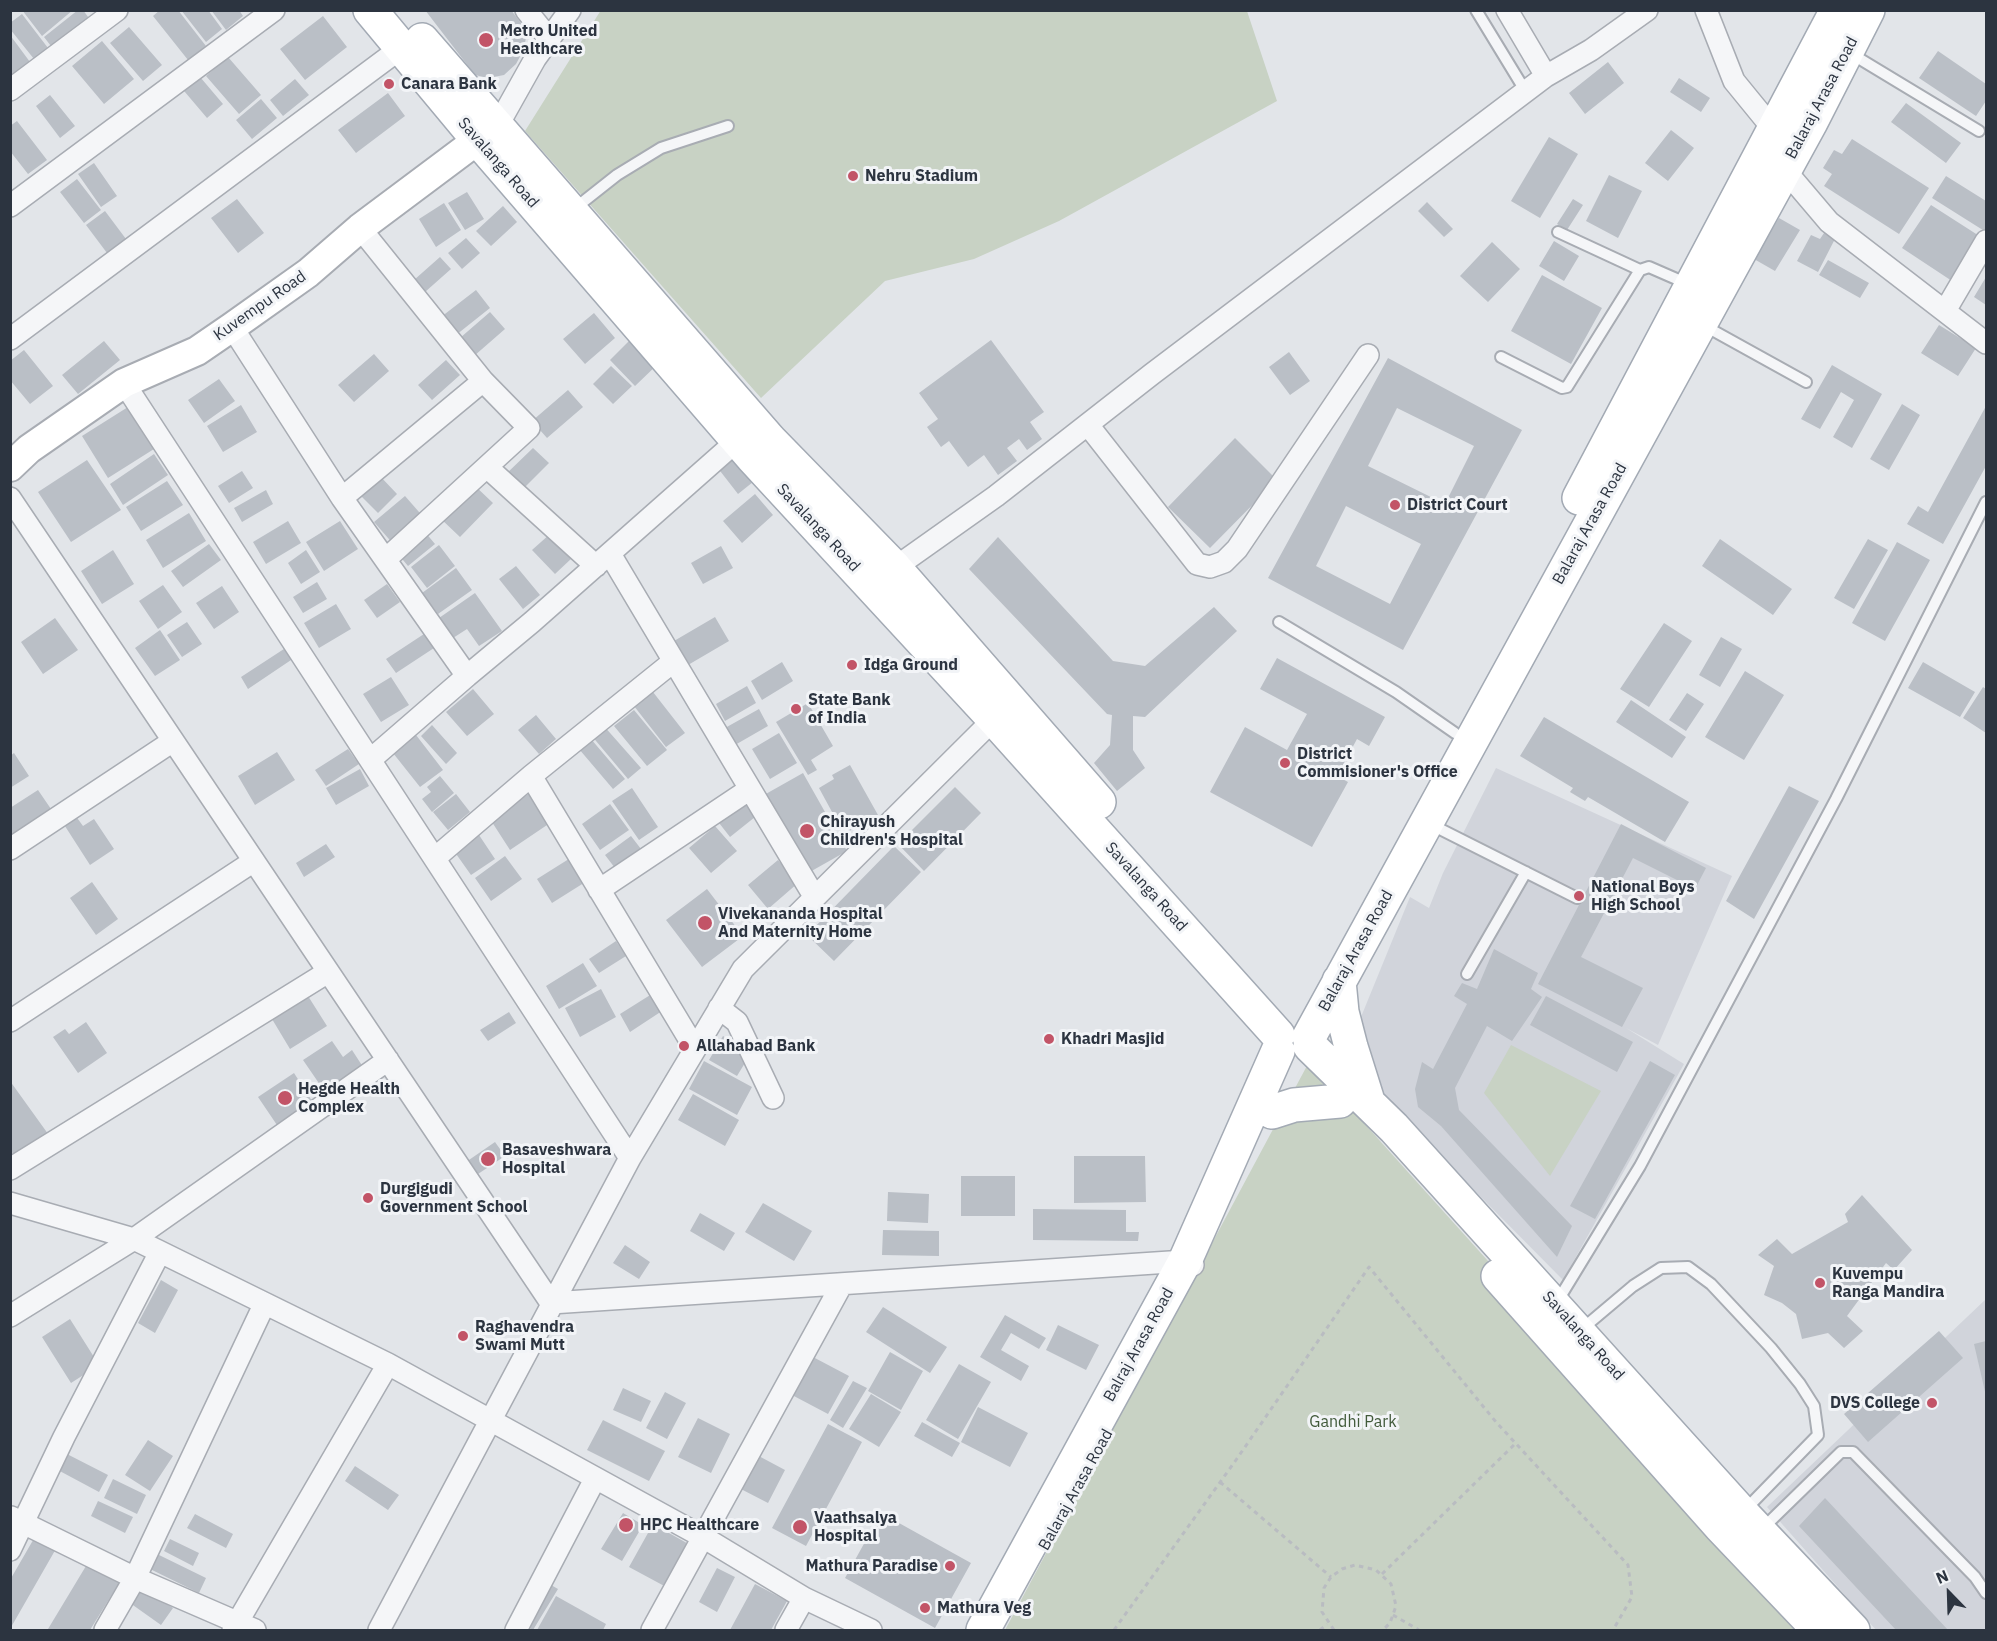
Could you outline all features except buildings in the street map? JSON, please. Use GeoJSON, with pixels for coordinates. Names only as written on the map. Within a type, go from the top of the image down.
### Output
{"type":"FeatureCollection","features":[{"type":"Feature","properties":{"kind":"main road","name":"Savalanga Road"},"geometry":{"type":"LineString","coordinates":[[370,10],[400,48],[488,133]]}},
{"type":"Feature","properties":{"kind":"main road","name":"Savalanga Road"},"geometry":{"type":"LineString","coordinates":[[398,10],[488,133],[563,219],[770,440],[883,576],[994,719],[1233,984],[1296,1042],[1354,1102],[1559,1327],[1752,1521],[1853,1630]]}},
{"type":"Feature","properties":{"kind":"main road","name":"Balaraj Arasa Road"},"geometry":{"type":"LineString","coordinates":[[1296,1042],[1455,733],[1837,10]]}},
{"type":"Feature","properties":{"kind":"main road","name":"Balaraj Arasa Road"},"geometry":{"type":"LineString","coordinates":[[1296,1042],[1340,981],[1784,170],[1868,10]]}},
{"type":"Feature","properties":{"kind":"main road","name":"Kuvempu Road"},"geometry":{"type":"LineString","coordinates":[[10,468],[28,449],[124,383],[197,351],[232,327],[308,273],[360,228],[488,133]]}},
{"type":"Feature","properties":{"kind":"main road","name":"Savalanga Road"},"geometry":{"type":"LineString","coordinates":[[563,219],[738,440],[883,576],[1254,977],[1296,1042]]}},
{"type":"Feature","properties":{"kind":"main road"},"geometry":{"type":"LineString","coordinates":[[1233,984],[1252,1029],[1267,1099],[1294,1105],[1354,1102],[1340,981]]}},
{"type":"Feature","properties":{"kind":"main road","name":"Balraj Arasa Road"},"geometry":{"type":"LineString","coordinates":[[983,1630],[1191,1265],[1267,1099],[1296,1042]]}},
{"type":"Feature","properties":{"kind":"main road","name":"Balaraj Arasa Road"},"geometry":{"type":"LineString","coordinates":[[999,1630],[1191,1265]]}},
{"type":"Feature","properties":{"kind":"main road","name":"Savalanga Road"},"geometry":{"type":"LineString","coordinates":[[1559,1327],[1720,1526],[1820,1630]]}},
{"type":"Feature","properties":{"kind":"street"},"geometry":{"type":"LineString","coordinates":[[10,90],[117,10]]}},
{"type":"Feature","properties":{"kind":"street"},"geometry":{"type":"LineString","coordinates":[[10,206],[274,10]]}},
{"type":"Feature","properties":{"kind":"street"},"geometry":{"type":"LineString","coordinates":[[526,10],[550,40]]}},
{"type":"Feature","properties":{"kind":"street"},"geometry":{"type":"LineString","coordinates":[[488,133],[535,59],[570,10]]}},
{"type":"Feature","properties":{"kind":"street"},"geometry":{"type":"LineString","coordinates":[[1507,10],[1546,76]]}},
{"type":"Feature","properties":{"kind":"street"},"geometry":{"type":"LineString","coordinates":[[883,576],[996,496],[1546,76],[1591,50],[1647,10]]}},
{"type":"Feature","properties":{"kind":"street"},"geometry":{"type":"LineString","coordinates":[[1706,10],[1734,81],[1774,130],[1784,170],[1829,222],[1986,343]]}},
{"type":"Feature","properties":{"kind":"street"},"geometry":{"type":"LineString","coordinates":[[10,339],[400,48]]}},
{"type":"Feature","properties":{"kind":"street"},"geometry":{"type":"LineString","coordinates":[[360,228],[483,381],[530,428],[386,559]]}},
{"type":"Feature","properties":{"kind":"street"},"geometry":{"type":"LineString","coordinates":[[1945,311],[1986,241]]}},
{"type":"Feature","properties":{"kind":"street"},"geometry":{"type":"LineString","coordinates":[[232,327],[342,498],[467,676]]}},
{"type":"Feature","properties":{"kind":"street"},"geometry":{"type":"LineString","coordinates":[[1088,424],[1197,564],[1210,567],[1224,562],[1237,549],[1368,355]]}},
{"type":"Feature","properties":{"kind":"street"},"geometry":{"type":"LineString","coordinates":[[342,498],[483,381]]}},
{"type":"Feature","properties":{"kind":"street"},"geometry":{"type":"LineString","coordinates":[[124,383],[630,1158]]}},
{"type":"Feature","properties":{"kind":"street"},"geometry":{"type":"LineString","coordinates":[[370,760],[603,560],[738,440]]}},
{"type":"Feature","properties":{"kind":"street"},"geometry":{"type":"LineString","coordinates":[[488,468],[603,560],[674,661],[814,896]]}},
{"type":"Feature","properties":{"kind":"street"},"geometry":{"type":"LineString","coordinates":[[10,498],[551,1303]]}},
{"type":"Feature","properties":{"kind":"street"},"geometry":{"type":"LineString","coordinates":[[435,858],[531,776],[674,661]]}},
{"type":"Feature","properties":{"kind":"street"},"geometry":{"type":"LineString","coordinates":[[379,1630],[630,1158],[694,1047],[743,969],[994,719]]}},
{"type":"Feature","properties":{"kind":"street"},"geometry":{"type":"LineString","coordinates":[[10,849],[173,741]]}},
{"type":"Feature","properties":{"kind":"street"},"geometry":{"type":"LineString","coordinates":[[531,776],[694,1047]]}},
{"type":"Feature","properties":{"kind":"street"},"geometry":{"type":"LineString","coordinates":[[599,890],[750,789]]}},
{"type":"Feature","properties":{"kind":"street"},"geometry":{"type":"LineString","coordinates":[[10,1021],[254,861]]}},
{"type":"Feature","properties":{"kind":"street"},"geometry":{"type":"LineString","coordinates":[[10,1169],[328,972]]}},
{"type":"Feature","properties":{"kind":"street"},"geometry":{"type":"LineString","coordinates":[[719,1008],[737,1022],[773,1098]]}},
{"type":"Feature","properties":{"kind":"street"},"geometry":{"type":"LineString","coordinates":[[10,1316],[134,1239],[388,1060]]}},
{"type":"Feature","properties":{"kind":"street"},"geometry":{"type":"LineString","coordinates":[[10,1203],[134,1239],[264,1305],[388,1364],[703,1538],[804,1598],[871,1630]]}},
{"type":"Feature","properties":{"kind":"street"},"geometry":{"type":"LineString","coordinates":[[10,1550],[17,1520],[64,1437],[160,1252]]}},
{"type":"Feature","properties":{"kind":"street"},"geometry":{"type":"LineString","coordinates":[[551,1303],[1191,1265]]}},
{"type":"Feature","properties":{"kind":"street"},"geometry":{"type":"LineString","coordinates":[[652,1630],[842,1284]]}},
{"type":"Feature","properties":{"kind":"street"},"geometry":{"type":"LineString","coordinates":[[105,1630],[135,1578],[264,1305]]}},
{"type":"Feature","properties":{"kind":"street"},"geometry":{"type":"LineString","coordinates":[[17,1520],[243,1628],[388,1364]]}},
{"type":"Feature","properties":{"kind":"street"},"geometry":{"type":"LineString","coordinates":[[516,1630],[595,1479]]}},
{"type":"Feature","properties":{"kind":"street"},"geometry":{"type":"LineString","coordinates":[[786,1630],[804,1598]]}},
{"type":"Feature","properties":{"kind":"lane"},"geometry":{"type":"LineString","coordinates":[[1476,10],[1526,92]]}},
{"type":"Feature","properties":{"kind":"lane"},"geometry":{"type":"LineString","coordinates":[[1847,51],[1979,131]]}},
{"type":"Feature","properties":{"kind":"lane"},"geometry":{"type":"LineString","coordinates":[[563,219],[617,175],[661,148],[728,126]]}},
{"type":"Feature","properties":{"kind":"lane"},"geometry":{"type":"LineString","coordinates":[[1558,232],[1640,270]]}},
{"type":"Feature","properties":{"kind":"lane"},"geometry":{"type":"LineString","coordinates":[[1501,357],[1562,388],[1567,387],[1640,270],[1649,267],[1691,286]]}},
{"type":"Feature","properties":{"kind":"lane"},"geometry":{"type":"LineString","coordinates":[[1700,323],[1806,382]]}},
{"type":"Feature","properties":{"kind":"lane"},"geometry":{"type":"LineString","coordinates":[[1559,1327],[1640,1166],[1836,799],[1986,502]]}},
{"type":"Feature","properties":{"kind":"lane"},"geometry":{"type":"LineString","coordinates":[[1279,622],[1396,692],[1455,733]]}},
{"type":"Feature","properties":{"kind":"lane"},"geometry":{"type":"LineString","coordinates":[[1427,822],[1577,897]]}},
{"type":"Feature","properties":{"kind":"lane"},"geometry":{"type":"LineString","coordinates":[[1467,974],[1526,872]]}},
{"type":"Feature","properties":{"kind":"lane"},"geometry":{"type":"LineString","coordinates":[[1559,1327],[1661,1268],[1688,1267],[1711,1284],[1772,1347],[1814,1406],[1818,1435],[1752,1521]]}},
{"type":"Feature","properties":{"kind":"lane"},"geometry":{"type":"LineString","coordinates":[[1752,1521],[1841,1452],[1853,1452],[1975,1577],[1986,1593]]}},
{"type":"Feature","properties":{"kind":"path"},"geometry":{"type":"LineString","coordinates":[[1114,1630],[1220,1482],[1368,1267],[1516,1443],[1628,1565],[1632,1597],[1613,1630]]}},
{"type":"Feature","properties":{"kind":"path"},"geometry":{"type":"LineString","coordinates":[[1382,1574],[1516,1443]]}},
{"type":"Feature","properties":{"kind":"path"},"geometry":{"type":"LineString","coordinates":[[1220,1482],[1331,1577]]}},
{"type":"Feature","properties":{"kind":"path"},"geometry":{"type":"LineString","coordinates":[[1334,1630],[1327,1624],[1322,1612],[1321,1599],[1324,1588],[1331,1577],[1342,1569],[1355,1565],[1368,1566],[1382,1574],[1396,1596],[1393,1615],[1383,1630]]}},
{"type":"Feature","properties":{"kind":"path"},"geometry":{"type":"LineString","coordinates":[[1393,1615],[1419,1630]]}},
{"type":"Feature","properties":{"kind":"path"},"geometry":{"type":"LineString","coordinates":[[1320,1630],[1327,1624]]}},
{"type":"Feature","properties":{"kind":"shaded area"},"geometry":{"type":"Polygon","coordinates":[[[1496,768],[1732,876],[1658,1045],[1626,1028],[1684,1064],[1563,1280],[1376,1091],[1352,1039],[1410,897],[1429,908],[1443,873],[1496,768]]]}},
{"type":"Feature","properties":{"kind":"shaded area","name":"DVS College"},"geometry":{"type":"Polygon","coordinates":[[[1986,1299],[1986,1630],[1876,1630],[1767,1507],[1986,1299]]]}},
{"type":"Feature","properties":{"kind":"green space","name":"Nehru Stadium"},"geometry":{"type":"Polygon","coordinates":[[[601,10],[1247,11],[1277,101],[1059,221],[974,259],[885,281],[761,398],[525,131],[601,10]]]}},
{"type":"Feature","properties":{"kind":"green space"},"geometry":{"type":"Polygon","coordinates":[[[1511,1045],[1601,1091],[1550,1176],[1484,1093],[1511,1045]]]}},
{"type":"Feature","properties":{"kind":"green space","name":"Gandhi Park"},"geometry":{"type":"Polygon","coordinates":[[[1309,1062],[1820,1630],[1005,1630],[1309,1062]]]}},
{"type":"Feature","properties":{"kind":"place","name":"Metro United Healthcare"},"geometry":{"type":"Point","coordinates":[486,40]}},
{"type":"Feature","properties":{"kind":"place","name":"Canara Bank"},"geometry":{"type":"Point","coordinates":[389,84]}},
{"type":"Feature","properties":{"kind":"place","name":"Nehru Stadium"},"geometry":{"type":"Point","coordinates":[853,176]}},
{"type":"Feature","properties":{"kind":"place","name":"District Court"},"geometry":{"type":"Point","coordinates":[1395,505]}},
{"type":"Feature","properties":{"kind":"place","name":"Idga Ground"},"geometry":{"type":"Point","coordinates":[852,665]}},
{"type":"Feature","properties":{"kind":"place","name":"State Bank of India"},"geometry":{"type":"Point","coordinates":[796,709]}},
{"type":"Feature","properties":{"kind":"place","name":"District Commisioner's Office"},"geometry":{"type":"Point","coordinates":[1285,763]}},
{"type":"Feature","properties":{"kind":"place","name":"Chirayush Children's Hospital"},"geometry":{"type":"Point","coordinates":[807,831]}},
{"type":"Feature","properties":{"kind":"place","name":"National Boys High School"},"geometry":{"type":"Point","coordinates":[1579,896]}},
{"type":"Feature","properties":{"kind":"place","name":"Vivekananda Hospital And Maternity Home"},"geometry":{"type":"Point","coordinates":[705,923]}},
{"type":"Feature","properties":{"kind":"place","name":"Khadri Masjid"},"geometry":{"type":"Point","coordinates":[1049,1039]}},
{"type":"Feature","properties":{"kind":"place","name":"Allahabad Bank"},"geometry":{"type":"Point","coordinates":[684,1046]}},
{"type":"Feature","properties":{"kind":"place","name":"Hegde Health Complex"},"geometry":{"type":"Point","coordinates":[285,1098]}},
{"type":"Feature","properties":{"kind":"place","name":"Basaveshwara Hospital"},"geometry":{"type":"Point","coordinates":[488,1159]}},
{"type":"Feature","properties":{"kind":"place","name":"Durgigudi Government School"},"geometry":{"type":"Point","coordinates":[368,1198]}},
{"type":"Feature","properties":{"kind":"place","name":"Kuvempu Ranga Mandira"},"geometry":{"type":"Point","coordinates":[1820,1283]}},
{"type":"Feature","properties":{"kind":"place","name":"Raghavendra Swami Mutt"},"geometry":{"type":"Point","coordinates":[463,1336]}},
{"type":"Feature","properties":{"kind":"place","name":"DVS College"},"geometry":{"type":"Point","coordinates":[1932,1403]}},
{"type":"Feature","properties":{"kind":"place","name":"HPC Healthcare"},"geometry":{"type":"Point","coordinates":[626,1525]}},
{"type":"Feature","properties":{"kind":"place","name":"Vaathsalya Hospital"},"geometry":{"type":"Point","coordinates":[800,1527]}},
{"type":"Feature","properties":{"kind":"place","name":"Mathura Paradise"},"geometry":{"type":"Point","coordinates":[950,1566]}},
{"type":"Feature","properties":{"kind":"place","name":"Mathura Veg"},"geometry":{"type":"Point","coordinates":[925,1608]}}]}
